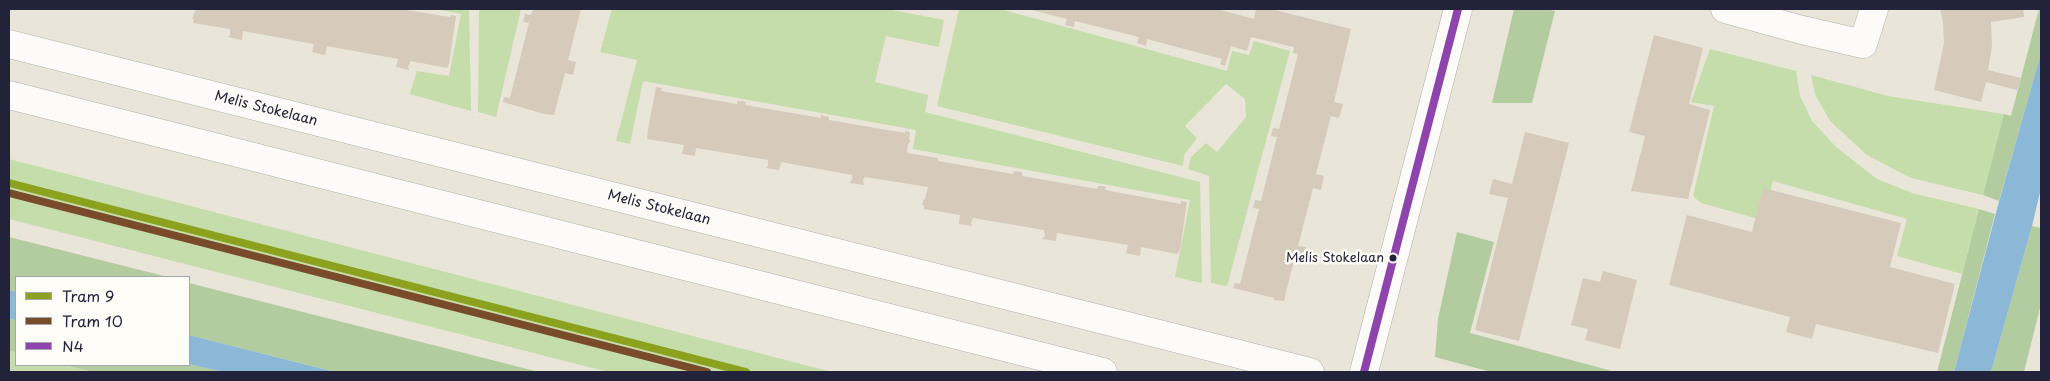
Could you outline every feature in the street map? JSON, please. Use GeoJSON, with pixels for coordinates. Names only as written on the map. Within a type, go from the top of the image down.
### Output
{"type":"FeatureCollection","features":[{"type":"Feature","properties":{"kind":"street"},"geometry":{"type":"LineString","coordinates":[[1364,372],[1458,9]]}},
{"type":"Feature","properties":{"kind":"street"},"geometry":{"type":"LineString","coordinates":[[1725,9],[1863,44],[1874,9]]}},
{"type":"Feature","properties":{"kind":"street","name":"Melis Stokelaan"},"geometry":{"type":"LineString","coordinates":[[9,44],[1310,372]]}},
{"type":"Feature","properties":{"kind":"street"},"geometry":{"type":"LineString","coordinates":[[9,95],[1103,372]]}},
{"type":"Feature","properties":{"kind":"green space"},"geometry":{"type":"Polygon","coordinates":[[[435,9],[469,9],[471,111],[410,94],[417,71],[449,76],[461,14],[435,9]]]}},
{"type":"Feature","properties":{"kind":"green space"},"geometry":{"type":"Polygon","coordinates":[[[479,9],[521,9],[496,117],[478,112],[479,9]]]}},
{"type":"Feature","properties":{"kind":"green space"},"geometry":{"type":"Polygon","coordinates":[[[612,9],[892,10],[944,20],[939,47],[886,36],[875,82],[928,95],[925,112],[1200,182],[1202,283],[1175,277],[1190,200],[913,149],[916,130],[643,81],[630,144],[616,141],[637,60],[600,52],[612,9]]]}},
{"type":"Feature","properties":{"kind":"green space"},"geometry":{"type":"Polygon","coordinates":[[[959,9],[1000,9],[1227,71],[1232,51],[1249,55],[1254,41],[1290,51],[1227,286],[1211,283],[1209,176],[1188,169],[1191,157],[1206,143],[1217,152],[1246,117],[1245,99],[1226,84],[1185,126],[1197,138],[1184,155],[1183,166],[937,106],[959,9]]]}},
{"type":"Feature","properties":{"kind":"green space"},"geometry":{"type":"Polygon","coordinates":[[[1514,9],[1547,9],[1555,11],[1532,103],[1492,103],[1514,9]]]}},
{"type":"Feature","properties":{"kind":"green space"},"geometry":{"type":"Polygon","coordinates":[[[2039,9],[2041,9],[2041,53],[1999,201],[1983,195],[2004,114],[2011,116],[2039,9]]]}},
{"type":"Feature","properties":{"kind":"green space"},"geometry":{"type":"Polygon","coordinates":[[[1710,49],[1796,71],[1800,96],[1812,121],[1836,147],[1877,179],[1912,193],[1979,209],[1962,274],[1897,256],[1907,219],[1773,181],[1762,220],[1701,203],[1693,196],[1714,106],[1691,102],[1710,49]]]}},
{"type":"Feature","properties":{"kind":"green space"},"geometry":{"type":"Polygon","coordinates":[[[1811,75],[1888,96],[2004,114],[1983,195],[1911,178],[1867,155],[1830,121],[1815,94],[1811,75]]]}},
{"type":"Feature","properties":{"kind":"green space"},"geometry":{"type":"Polygon","coordinates":[[[9,159],[832,372],[608,372],[9,219],[9,159]]]}},
{"type":"Feature","properties":{"kind":"green space"},"geometry":{"type":"Polygon","coordinates":[[[1979,209],[1995,214],[1954,372],[1937,372],[1979,209]]]}},
{"type":"Feature","properties":{"kind":"green space"},"geometry":{"type":"Polygon","coordinates":[[[2032,226],[2041,228],[2041,304],[2024,372],[1991,372],[2032,226]]]}},
{"type":"Feature","properties":{"kind":"green space"},"geometry":{"type":"Polygon","coordinates":[[[1457,232],[1494,242],[1470,333],[1616,372],[1491,372],[1435,357],[1438,319],[1457,232]]]}},
{"type":"Feature","properties":{"kind":"green space"},"geometry":{"type":"Polygon","coordinates":[[[9,237],[164,276],[15,276],[15,292],[9,290],[9,237]]]}},
{"type":"Feature","properties":{"kind":"green space"},"geometry":{"type":"Polygon","coordinates":[[[190,283],[539,372],[335,372],[190,335],[190,283]]]}},
{"type":"Feature","properties":{"kind":"green space"},"geometry":{"type":"Polygon","coordinates":[[[9,318],[15,320],[15,366],[190,366],[190,364],[223,372],[9,372],[9,318]]]}},
{"type":"Feature","properties":{"kind":"green space"},"geometry":{"type":"Polygon","coordinates":[[[9,318],[15,320],[15,352],[9,350],[9,318]]]}},
{"type":"Feature","properties":{"kind":"green space"},"geometry":{"type":"Polygon","coordinates":[[[190,364],[223,372],[94,372],[69,366],[190,366],[190,364]]]}},
{"type":"Feature","properties":{"kind":"water"},"geometry":{"type":"Polygon","coordinates":[[[2041,53],[2041,188],[2032,226],[1991,372],[1954,372],[1997,209],[2041,53]]]}},
{"type":"Feature","properties":{"kind":"water"},"geometry":{"type":"Polygon","coordinates":[[[9,290],[15,292],[15,320],[9,318],[9,290]]]}},
{"type":"Feature","properties":{"kind":"water"},"geometry":{"type":"Polygon","coordinates":[[[190,335],[335,372],[223,372],[190,364],[190,335]]]}},
{"type":"Feature","properties":{"kind":"building"},"geometry":{"type":"Polygon","coordinates":[[[196,9],[401,9],[450,17],[451,15],[456,16],[447,68],[411,61],[408,66],[409,70],[396,67],[398,59],[327,46],[325,55],[312,52],[314,44],[243,31],[242,40],[228,37],[230,29],[193,23],[194,19],[192,19],[196,9]]]}},
{"type":"Feature","properties":{"kind":"building"},"geometry":{"type":"Polygon","coordinates":[[[533,9],[581,9],[568,60],[576,62],[573,75],[565,73],[554,115],[544,114],[503,102],[504,97],[510,98],[529,23],[523,22],[525,14],[531,15],[533,9]]]}},
{"type":"Feature","properties":{"kind":"building"},"geometry":{"type":"Polygon","coordinates":[[[1028,9],[1217,9],[1254,19],[1256,9],[1271,9],[1351,29],[1334,102],[1343,104],[1339,118],[1331,116],[1316,174],[1324,176],[1321,190],[1313,188],[1298,246],[1306,247],[1303,262],[1294,260],[1284,301],[1274,300],[1274,298],[1233,288],[1235,283],[1240,284],[1259,209],[1253,208],[1255,200],[1261,201],[1277,137],[1271,136],[1273,128],[1279,129],[1298,54],[1293,53],[1294,47],[1251,37],[1247,51],[1231,46],[1225,66],[1220,64],[1222,59],[1147,39],[1146,46],[1137,43],[1139,37],[1075,21],[1074,27],[1065,25],[1067,19],[1028,9]]]}},
{"type":"Feature","properties":{"kind":"building"},"geometry":{"type":"Polygon","coordinates":[[[1940,9],[2023,9],[2024,17],[1991,22],[1992,46],[1988,70],[2021,78],[2017,90],[1986,82],[1981,102],[1934,90],[1944,43],[1940,9]]]}},
{"type":"Feature","properties":{"kind":"building"},"geometry":{"type":"Polygon","coordinates":[[[1654,35],[1703,48],[1689,104],[1710,110],[1688,199],[1631,191],[1645,136],[1629,132],[1654,35]]]}},
{"type":"Feature","properties":{"kind":"building"},"geometry":{"type":"Polygon","coordinates":[[[656,87],[662,88],[661,91],[737,104],[737,101],[742,101],[746,102],[745,105],[821,118],[821,115],[829,117],[829,120],[905,133],[905,131],[910,132],[909,140],[911,140],[908,144],[907,153],[938,158],[938,161],[1013,174],[1014,171],[1022,172],[1022,176],[1097,189],[1098,186],[1102,186],[1106,187],[1105,190],[1181,204],[1181,201],[1187,202],[1180,250],[1177,254],[1141,247],[1140,256],[1126,253],[1128,245],[1057,233],[1056,241],[1042,239],[1045,236],[1044,230],[973,218],[972,226],[959,224],[960,215],[924,209],[924,205],[922,205],[928,187],[865,177],[863,180],[864,185],[850,183],[852,175],[781,162],[779,170],[766,168],[768,160],[696,148],[695,156],[682,154],[684,145],[647,139],[656,87]]]}},
{"type":"Feature","properties":{"kind":"building"},"geometry":{"type":"Polygon","coordinates":[[[1525,132],[1569,143],[1519,341],[1475,330],[1508,198],[1489,194],[1493,179],[1512,184],[1525,132]]]}},
{"type":"Feature","properties":{"kind":"building"},"geometry":{"type":"Polygon","coordinates":[[[1763,188],[1901,223],[1890,267],[1955,284],[1938,353],[1816,324],[1812,339],[1786,332],[1790,317],[1669,285],[1687,215],[1752,232],[1763,188]]]}},
{"type":"Feature","properties":{"kind":"building"},"geometry":{"type":"Polygon","coordinates":[[[1603,271],[1637,280],[1620,349],[1585,340],[1588,329],[1571,325],[1583,278],[1600,282],[1603,271]]]}},
{"type":"Feature","properties":{"kind":"tram line","name":"9"},"geometry":{"type":"LineString","coordinates":[[9,183],[746,372]]}},
{"type":"Feature","properties":{"kind":"tram line","name":"10"},"geometry":{"type":"LineString","coordinates":[[9,193],[707,372]]}},
{"type":"Feature","properties":{"kind":"transit line","name":"N4"},"geometry":{"type":"LineString","coordinates":[[1364,372],[1458,9]]}},
{"type":"Feature","properties":{"kind":"place","name":"Melis Stokelaan"},"geometry":{"type":"Point","coordinates":[1393,258]}}]}
